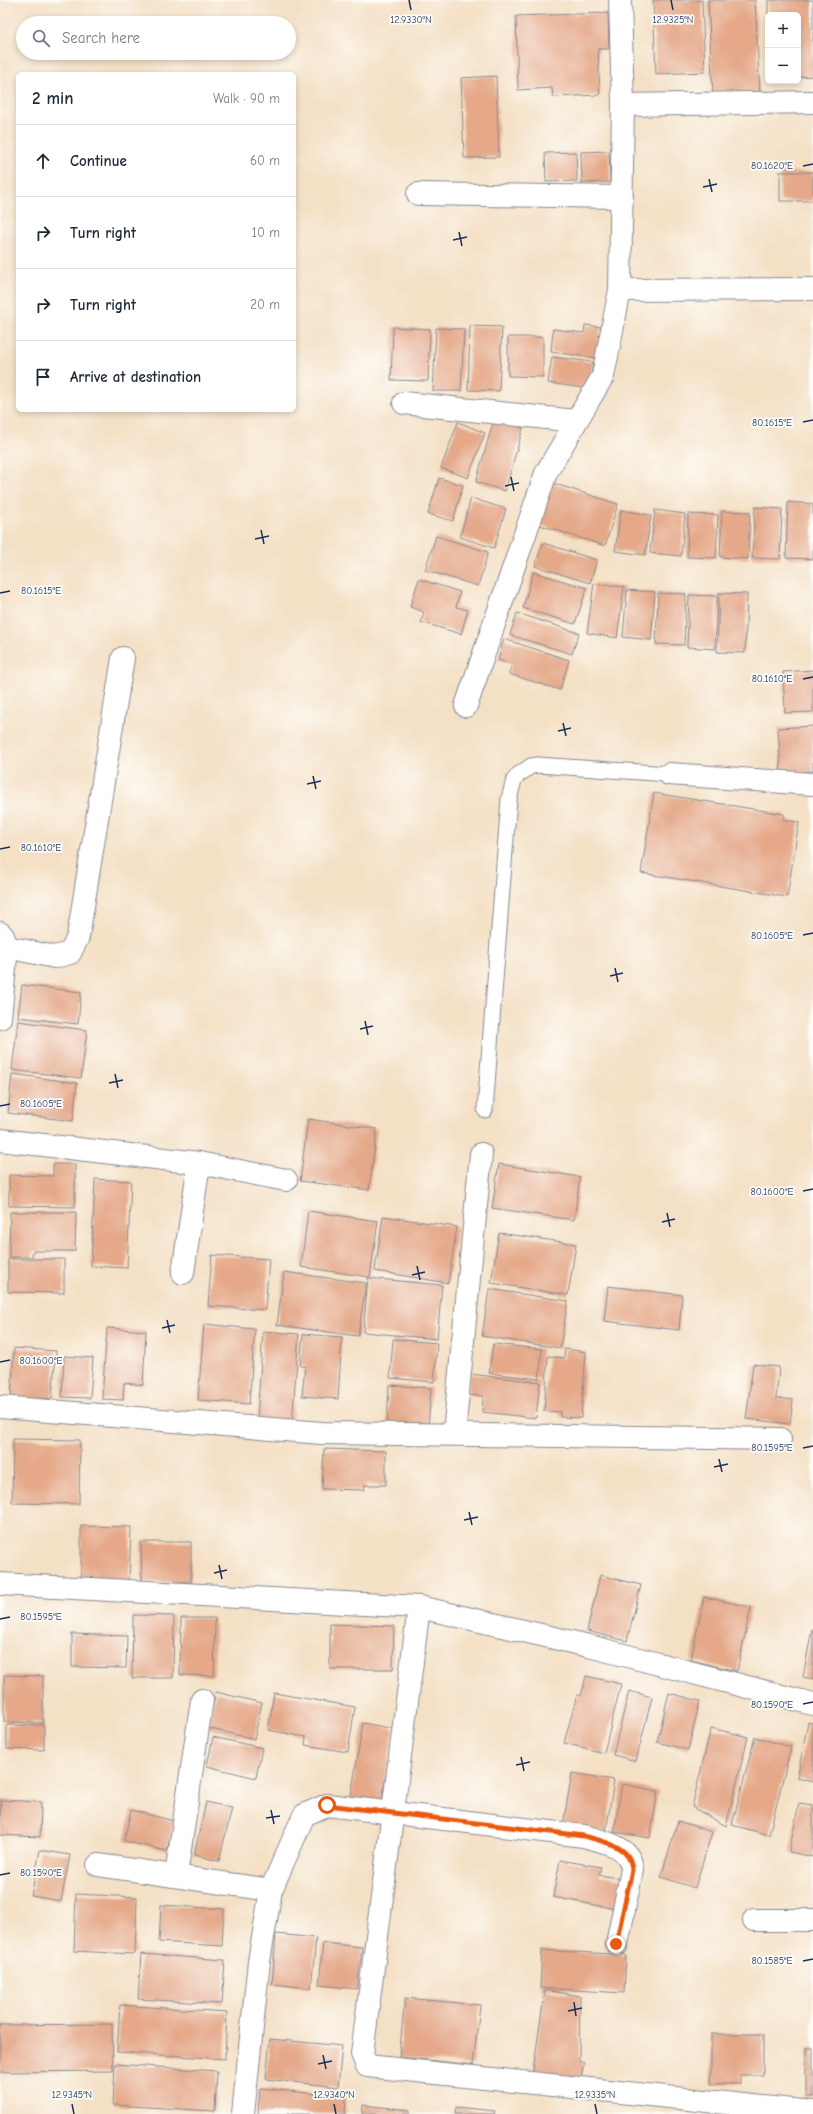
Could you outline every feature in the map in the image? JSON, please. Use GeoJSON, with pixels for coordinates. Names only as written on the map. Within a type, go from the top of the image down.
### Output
{"type":"FeatureCollection","features":[{"type":"Feature","properties":{"kind":"street"},"geometry":{"type":"LineString","coordinates":[[466,706],[546,474],[603,376],[620,290],[623,105],[620,0]]}},
{"type":"Feature","properties":{"kind":"street"},"geometry":{"type":"LineString","coordinates":[[623,105],[813,102]]}},
{"type":"Feature","properties":{"kind":"street"},"geometry":{"type":"LineString","coordinates":[[418,194],[622,197]]}},
{"type":"Feature","properties":{"kind":"street"},"geometry":{"type":"LineString","coordinates":[[620,290],[813,289]]}},
{"type":"Feature","properties":{"kind":"street"},"geometry":{"type":"LineString","coordinates":[[404,403],[576,421]]}},
{"type":"Feature","properties":{"kind":"street"},"geometry":{"type":"LineString","coordinates":[[0,1018],[3,940],[55,957],[70,953],[78,937],[123,658]]}},
{"type":"Feature","properties":{"kind":"street"},"geometry":{"type":"LineString","coordinates":[[669,774],[813,784]]}},
{"type":"Feature","properties":{"kind":"street"},"geometry":{"type":"LineString","coordinates":[[0,1140],[199,1163],[286,1180]]}},
{"type":"Feature","properties":{"kind":"street"},"geometry":{"type":"LineString","coordinates":[[454,1434],[481,1154]]}},
{"type":"Feature","properties":{"kind":"street"},"geometry":{"type":"LineString","coordinates":[[183,1273],[199,1163]]}},
{"type":"Feature","properties":{"kind":"street"},"geometry":{"type":"LineString","coordinates":[[0,1407],[322,1433],[780,1439]]}},
{"type":"Feature","properties":{"kind":"street"},"geometry":{"type":"LineString","coordinates":[[0,1584],[419,1608],[589,1646],[813,1704]]}},
{"type":"Feature","properties":{"kind":"street"},"geometry":{"type":"LineString","coordinates":[[419,1608],[362,2054],[363,2060],[367,2066],[813,2112]]}},
{"type":"Feature","properties":{"kind":"street"},"geometry":{"type":"LineString","coordinates":[[176,1876],[202,1700]]}},
{"type":"Feature","properties":{"kind":"street"},"geometry":{"type":"LineString","coordinates":[[243,2114],[259,1962],[271,1890],[304,1815],[327,1805],[584,1836],[610,1844],[623,1850],[630,1859],[632,1870],[616,1944]]}},
{"type":"Feature","properties":{"kind":"street"},"geometry":{"type":"LineString","coordinates":[[98,1865],[271,1890]]}},
{"type":"Feature","properties":{"kind":"street"},"geometry":{"type":"LineString","coordinates":[[754,1920],[813,1920]]}},
{"type":"Feature","properties":{"kind":"lane"},"geometry":{"type":"LineString","coordinates":[[485,1110],[508,799],[514,780],[522,771],[538,765],[669,774]]}},
{"type":"Feature","properties":{"kind":"building"},"geometry":{"type":"Polygon","coordinates":[[[653,0],[702,0],[705,72],[656,74],[653,0]]]}},
{"type":"Feature","properties":{"kind":"building"},"geometry":{"type":"Polygon","coordinates":[[[708,0],[755,0],[760,96],[713,98],[708,0]]]}},
{"type":"Feature","properties":{"kind":"building"},"geometry":{"type":"Polygon","coordinates":[[[768,0],[813,0],[813,76],[801,77],[801,12],[768,12],[768,0]]]}},
{"type":"Feature","properties":{"kind":"building"},"geometry":{"type":"Polygon","coordinates":[[[608,13],[609,49],[598,49],[600,95],[553,97],[552,88],[518,90],[516,16],[608,13]]]}},
{"type":"Feature","properties":{"kind":"building"},"geometry":{"type":"Polygon","coordinates":[[[496,76],[499,157],[464,158],[461,78],[496,76]]]}},
{"type":"Feature","properties":{"kind":"building"},"geometry":{"type":"Polygon","coordinates":[[[609,151],[610,182],[582,183],[581,152],[609,151]]]}},
{"type":"Feature","properties":{"kind":"building"},"geometry":{"type":"Polygon","coordinates":[[[576,152],[577,181],[546,182],[545,153],[576,152]]]}},
{"type":"Feature","properties":{"kind":"building"},"geometry":{"type":"Polygon","coordinates":[[[780,172],[813,172],[813,201],[780,201],[780,172]]]}},
{"type":"Feature","properties":{"kind":"building"},"geometry":{"type":"Polygon","coordinates":[[[585,325],[601,327],[597,358],[551,352],[553,329],[584,333],[585,325]]]}},
{"type":"Feature","properties":{"kind":"building"},"geometry":{"type":"Polygon","coordinates":[[[470,326],[502,327],[499,391],[468,390],[470,326]]]}},
{"type":"Feature","properties":{"kind":"building"},"geometry":{"type":"Polygon","coordinates":[[[393,327],[430,329],[428,381],[391,380],[393,327]]]}},
{"type":"Feature","properties":{"kind":"building"},"geometry":{"type":"Polygon","coordinates":[[[436,328],[464,329],[461,391],[433,391],[436,328]]]}},
{"type":"Feature","properties":{"kind":"building"},"geometry":{"type":"Polygon","coordinates":[[[508,337],[543,337],[543,377],[508,376],[508,337]]]}},
{"type":"Feature","properties":{"kind":"building"},"geometry":{"type":"Polygon","coordinates":[[[552,357],[593,362],[590,389],[548,383],[552,357]]]}},
{"type":"Feature","properties":{"kind":"building"},"geometry":{"type":"Polygon","coordinates":[[[494,419],[523,428],[505,491],[476,482],[494,419]]]}},
{"type":"Feature","properties":{"kind":"building"},"geometry":{"type":"Polygon","coordinates":[[[458,422],[485,433],[468,478],[441,468],[458,422]]]}},
{"type":"Feature","properties":{"kind":"building"},"geometry":{"type":"Polygon","coordinates":[[[439,478],[463,485],[453,521],[428,514],[439,478]]]}},
{"type":"Feature","properties":{"kind":"building"},"geometry":{"type":"Polygon","coordinates":[[[552,483],[618,504],[605,546],[540,525],[552,483]]]}},
{"type":"Feature","properties":{"kind":"building"},"geometry":{"type":"Polygon","coordinates":[[[471,498],[506,509],[494,548],[460,537],[471,498]]]}},
{"type":"Feature","properties":{"kind":"building"},"geometry":{"type":"Polygon","coordinates":[[[788,502],[813,504],[813,559],[786,558],[788,502]]]}},
{"type":"Feature","properties":{"kind":"building"},"geometry":{"type":"Polygon","coordinates":[[[755,507],[782,509],[780,559],[752,558],[755,507]]]}},
{"type":"Feature","properties":{"kind":"building"},"geometry":{"type":"Polygon","coordinates":[[[621,510],[651,515],[645,555],[615,551],[621,510]]]}},
{"type":"Feature","properties":{"kind":"building"},"geometry":{"type":"Polygon","coordinates":[[[655,510],[685,514],[681,556],[650,553],[655,510]]]}},
{"type":"Feature","properties":{"kind":"building"},"geometry":{"type":"Polygon","coordinates":[[[722,511],[750,512],[748,559],[720,557],[722,511]]]}},
{"type":"Feature","properties":{"kind":"building"},"geometry":{"type":"Polygon","coordinates":[[[688,514],[718,515],[716,558],[687,557],[688,514]]]}},
{"type":"Feature","properties":{"kind":"building"},"geometry":{"type":"Polygon","coordinates":[[[436,536],[488,552],[478,586],[425,570],[436,536]]]}},
{"type":"Feature","properties":{"kind":"building"},"geometry":{"type":"Polygon","coordinates":[[[543,543],[597,560],[590,583],[535,566],[543,543]]]}},
{"type":"Feature","properties":{"kind":"building"},"geometry":{"type":"Polygon","coordinates":[[[533,572],[587,588],[575,624],[523,608],[533,572]]]}},
{"type":"Feature","properties":{"kind":"building"},"geometry":{"type":"Polygon","coordinates":[[[419,579],[460,592],[456,607],[468,610],[461,634],[421,622],[424,612],[410,607],[419,579]]]}},
{"type":"Feature","properties":{"kind":"building"},"geometry":{"type":"Polygon","coordinates":[[[594,583],[624,587],[617,638],[587,633],[594,583]]]}},
{"type":"Feature","properties":{"kind":"building"},"geometry":{"type":"Polygon","coordinates":[[[627,590],[655,592],[651,640],[623,637],[627,590]]]}},
{"type":"Feature","properties":{"kind":"building"},"geometry":{"type":"Polygon","coordinates":[[[658,593],[686,594],[684,645],[656,644],[658,593]]]}},
{"type":"Feature","properties":{"kind":"building"},"geometry":{"type":"Polygon","coordinates":[[[719,593],[747,594],[745,653],[717,652],[719,593]]]}},
{"type":"Feature","properties":{"kind":"building"},"geometry":{"type":"Polygon","coordinates":[[[689,595],[717,596],[715,649],[687,647],[689,595]]]}},
{"type":"Feature","properties":{"kind":"building"},"geometry":{"type":"Polygon","coordinates":[[[517,613],[579,633],[572,654],[510,635],[517,613]]]}},
{"type":"Feature","properties":{"kind":"building"},"geometry":{"type":"Polygon","coordinates":[[[504,639],[569,660],[560,690],[509,674],[512,664],[498,660],[504,639]]]}},
{"type":"Feature","properties":{"kind":"building"},"geometry":{"type":"Polygon","coordinates":[[[813,670],[813,712],[785,713],[783,672],[813,670]]]}},
{"type":"Feature","properties":{"kind":"building"},"geometry":{"type":"Polygon","coordinates":[[[813,726],[813,771],[781,773],[778,728],[813,726]]]}},
{"type":"Feature","properties":{"kind":"building"},"geometry":{"type":"Polygon","coordinates":[[[654,793],[784,814],[784,820],[799,822],[787,897],[641,873],[654,793]]]}},
{"type":"Feature","properties":{"kind":"building"},"geometry":{"type":"Polygon","coordinates":[[[22,985],[81,992],[78,1024],[18,1017],[22,985]]]}},
{"type":"Feature","properties":{"kind":"building"},"geometry":{"type":"Polygon","coordinates":[[[18,1021],[87,1030],[81,1078],[12,1070],[18,1021]]]}},
{"type":"Feature","properties":{"kind":"building"},"geometry":{"type":"Polygon","coordinates":[[[12,1074],[77,1083],[73,1121],[8,1113],[12,1074]]]}},
{"type":"Feature","properties":{"kind":"building"},"geometry":{"type":"Polygon","coordinates":[[[308,1119],[377,1129],[369,1190],[300,1181],[308,1119]]]}},
{"type":"Feature","properties":{"kind":"building"},"geometry":{"type":"Polygon","coordinates":[[[53,1164],[75,1164],[75,1207],[9,1206],[9,1175],[53,1176],[53,1164]]]}},
{"type":"Feature","properties":{"kind":"building"},"geometry":{"type":"Polygon","coordinates":[[[499,1164],[580,1177],[574,1220],[492,1208],[499,1164]]]}},
{"type":"Feature","properties":{"kind":"building"},"geometry":{"type":"Polygon","coordinates":[[[95,1179],[131,1181],[127,1268],[91,1266],[95,1179]]]}},
{"type":"Feature","properties":{"kind":"building"},"geometry":{"type":"Polygon","coordinates":[[[308,1211],[378,1221],[370,1277],[301,1267],[308,1211]]]}},
{"type":"Feature","properties":{"kind":"building"},"geometry":{"type":"Polygon","coordinates":[[[10,1212],[76,1212],[75,1251],[33,1251],[32,1257],[9,1257],[10,1212]]]}},
{"type":"Feature","properties":{"kind":"building"},"geometry":{"type":"Polygon","coordinates":[[[383,1216],[457,1227],[448,1283],[375,1271],[383,1216]]]}},
{"type":"Feature","properties":{"kind":"building"},"geometry":{"type":"Polygon","coordinates":[[[499,1233],[576,1244],[568,1295],[491,1283],[499,1233]]]}},
{"type":"Feature","properties":{"kind":"building"},"geometry":{"type":"Polygon","coordinates":[[[212,1255],[269,1259],[265,1310],[208,1306],[212,1255]]]}},
{"type":"Feature","properties":{"kind":"building"},"geometry":{"type":"Polygon","coordinates":[[[8,1259],[64,1259],[64,1293],[8,1292],[8,1259]]]}},
{"type":"Feature","properties":{"kind":"building"},"geometry":{"type":"Polygon","coordinates":[[[284,1272],[366,1283],[358,1336],[277,1325],[284,1272]]]}},
{"type":"Feature","properties":{"kind":"building"},"geometry":{"type":"Polygon","coordinates":[[[368,1278],[442,1285],[437,1339],[363,1332],[368,1278]]]}},
{"type":"Feature","properties":{"kind":"building"},"geometry":{"type":"Polygon","coordinates":[[[608,1286],[682,1295],[679,1330],[604,1321],[608,1286]]]}},
{"type":"Feature","properties":{"kind":"building"},"geometry":{"type":"Polygon","coordinates":[[[489,1289],[568,1301],[560,1348],[482,1336],[489,1289]]]}},
{"type":"Feature","properties":{"kind":"building"},"geometry":{"type":"Polygon","coordinates":[[[204,1324],[255,1329],[249,1404],[198,1400],[204,1324]]]}},
{"type":"Feature","properties":{"kind":"building"},"geometry":{"type":"Polygon","coordinates":[[[107,1328],[146,1331],[143,1385],[124,1383],[123,1400],[102,1399],[107,1328]]]}},
{"type":"Feature","properties":{"kind":"building"},"geometry":{"type":"Polygon","coordinates":[[[263,1331],[299,1334],[292,1424],[257,1420],[263,1331]]]}},
{"type":"Feature","properties":{"kind":"building"},"geometry":{"type":"Polygon","coordinates":[[[303,1334],[342,1337],[338,1399],[302,1396],[305,1366],[300,1366],[303,1334]]]}},
{"type":"Feature","properties":{"kind":"building"},"geometry":{"type":"Polygon","coordinates":[[[393,1339],[437,1343],[434,1382],[390,1378],[393,1339]]]}},
{"type":"Feature","properties":{"kind":"building"},"geometry":{"type":"Polygon","coordinates":[[[493,1344],[542,1349],[539,1379],[489,1373],[493,1344]]]}},
{"type":"Feature","properties":{"kind":"building"},"geometry":{"type":"Polygon","coordinates":[[[14,1348],[56,1351],[52,1399],[11,1397],[14,1348]]]}},
{"type":"Feature","properties":{"kind":"building"},"geometry":{"type":"Polygon","coordinates":[[[565,1349],[586,1352],[581,1418],[560,1417],[560,1412],[544,1411],[548,1356],[564,1358],[565,1349]]]}},
{"type":"Feature","properties":{"kind":"building"},"geometry":{"type":"Polygon","coordinates":[[[64,1356],[93,1358],[90,1398],[62,1397],[64,1356]]]}},
{"type":"Feature","properties":{"kind":"building"},"geometry":{"type":"Polygon","coordinates":[[[753,1364],[779,1367],[776,1398],[793,1400],[790,1424],[746,1419],[753,1364]]]}},
{"type":"Feature","properties":{"kind":"building"},"geometry":{"type":"Polygon","coordinates":[[[470,1374],[540,1382],[536,1418],[482,1412],[483,1396],[468,1395],[470,1374]]]}},
{"type":"Feature","properties":{"kind":"building"},"geometry":{"type":"Polygon","coordinates":[[[389,1385],[431,1388],[428,1427],[387,1424],[389,1385]]]}},
{"type":"Feature","properties":{"kind":"building"},"geometry":{"type":"Polygon","coordinates":[[[13,1439],[80,1440],[79,1504],[12,1503],[13,1439]]]}},
{"type":"Feature","properties":{"kind":"building"},"geometry":{"type":"Polygon","coordinates":[[[324,1449],[386,1451],[386,1485],[365,1485],[364,1490],[322,1489],[324,1449]]]}},
{"type":"Feature","properties":{"kind":"building"},"geometry":{"type":"Polygon","coordinates":[[[81,1526],[131,1527],[129,1581],[81,1580],[81,1526]]]}},
{"type":"Feature","properties":{"kind":"building"},"geometry":{"type":"Polygon","coordinates":[[[141,1542],[191,1542],[191,1582],[142,1582],[141,1542]]]}},
{"type":"Feature","properties":{"kind":"building"},"geometry":{"type":"Polygon","coordinates":[[[600,1575],[641,1585],[627,1641],[587,1631],[600,1575]]]}},
{"type":"Feature","properties":{"kind":"building"},"geometry":{"type":"Polygon","coordinates":[[[704,1597],[751,1607],[737,1671],[691,1660],[704,1597]]]}},
{"type":"Feature","properties":{"kind":"building"},"geometry":{"type":"Polygon","coordinates":[[[133,1615],[174,1616],[173,1678],[132,1678],[133,1615]]]}},
{"type":"Feature","properties":{"kind":"building"},"geometry":{"type":"Polygon","coordinates":[[[181,1618],[215,1618],[214,1676],[180,1675],[181,1618]]]}},
{"type":"Feature","properties":{"kind":"building"},"geometry":{"type":"Polygon","coordinates":[[[330,1624],[394,1626],[393,1669],[330,1669],[330,1624]]]}},
{"type":"Feature","properties":{"kind":"building"},"geometry":{"type":"Polygon","coordinates":[[[813,1629],[813,1679],[803,1677],[813,1629]]]}},
{"type":"Feature","properties":{"kind":"building"},"geometry":{"type":"Polygon","coordinates":[[[72,1634],[127,1636],[126,1668],[72,1667],[72,1634]]]}},
{"type":"Feature","properties":{"kind":"building"},"geometry":{"type":"Polygon","coordinates":[[[4,1675],[43,1676],[43,1723],[4,1722],[4,1675]]]}},
{"type":"Feature","properties":{"kind":"building"},"geometry":{"type":"Polygon","coordinates":[[[586,1676],[621,1684],[604,1753],[564,1743],[577,1695],[581,1696],[586,1676]]]}},
{"type":"Feature","properties":{"kind":"building"},"geometry":{"type":"Polygon","coordinates":[[[629,1691],[652,1697],[636,1761],[613,1755],[629,1691]]]}},
{"type":"Feature","properties":{"kind":"building"},"geometry":{"type":"Polygon","coordinates":[[[216,1692],[262,1703],[254,1739],[207,1728],[216,1692]]]}},
{"type":"Feature","properties":{"kind":"building"},"geometry":{"type":"Polygon","coordinates":[[[274,1693],[355,1707],[348,1752],[305,1745],[306,1737],[268,1730],[274,1693]]]}},
{"type":"Feature","properties":{"kind":"building"},"geometry":{"type":"Polygon","coordinates":[[[669,1693],[700,1701],[688,1750],[657,1742],[669,1693]]]}},
{"type":"Feature","properties":{"kind":"building"},"geometry":{"type":"Polygon","coordinates":[[[808,1722],[813,1723],[813,1782],[797,1778],[808,1722]]]}},
{"type":"Feature","properties":{"kind":"building"},"geometry":{"type":"Polygon","coordinates":[[[363,1723],[394,1729],[381,1807],[350,1802],[363,1723]]]}},
{"type":"Feature","properties":{"kind":"building"},"geometry":{"type":"Polygon","coordinates":[[[7,1725],[44,1725],[44,1750],[7,1749],[7,1725]]]}},
{"type":"Feature","properties":{"kind":"building"},"geometry":{"type":"Polygon","coordinates":[[[711,1728],[748,1737],[726,1826],[692,1807],[711,1728]]]}},
{"type":"Feature","properties":{"kind":"building"},"geometry":{"type":"Polygon","coordinates":[[[213,1737],[262,1748],[256,1778],[207,1766],[213,1737]]]}},
{"type":"Feature","properties":{"kind":"building"},"geometry":{"type":"Polygon","coordinates":[[[755,1737],[791,1747],[769,1835],[732,1825],[755,1737]]]}},
{"type":"Feature","properties":{"kind":"building"},"geometry":{"type":"Polygon","coordinates":[[[572,1773],[614,1780],[606,1832],[563,1825],[572,1773]]]}},
{"type":"Feature","properties":{"kind":"building"},"geometry":{"type":"Polygon","coordinates":[[[622,1784],[658,1791],[650,1838],[614,1832],[622,1784]]]}},
{"type":"Feature","properties":{"kind":"building"},"geometry":{"type":"Polygon","coordinates":[[[1,1800],[41,1802],[40,1837],[0,1835],[1,1800]]]}},
{"type":"Feature","properties":{"kind":"building"},"geometry":{"type":"Polygon","coordinates":[[[206,1802],[232,1808],[219,1861],[194,1855],[206,1802]]]}},
{"type":"Feature","properties":{"kind":"building"},"geometry":{"type":"Polygon","coordinates":[[[799,1803],[813,1805],[813,1857],[789,1852],[799,1803]]]}},
{"type":"Feature","properties":{"kind":"building"},"geometry":{"type":"Polygon","coordinates":[[[131,1810],[174,1821],[167,1851],[124,1841],[131,1810]]]}},
{"type":"Feature","properties":{"kind":"building"},"geometry":{"type":"Polygon","coordinates":[[[678,1821],[712,1832],[695,1888],[661,1877],[678,1821]]]}},
{"type":"Feature","properties":{"kind":"building"},"geometry":{"type":"Polygon","coordinates":[[[40,1850],[70,1855],[61,1901],[31,1896],[40,1850]]]}},
{"type":"Feature","properties":{"kind":"building"},"geometry":{"type":"Polygon","coordinates":[[[560,1860],[601,1867],[599,1875],[622,1879],[616,1909],[553,1897],[560,1860]]]}},
{"type":"Feature","properties":{"kind":"building"},"geometry":{"type":"Polygon","coordinates":[[[76,1894],[137,1897],[135,1954],[74,1951],[76,1894]]]}},
{"type":"Feature","properties":{"kind":"building"},"geometry":{"type":"Polygon","coordinates":[[[161,1905],[224,1909],[222,1946],[159,1942],[161,1905]]]}},
{"type":"Feature","properties":{"kind":"building"},"geometry":{"type":"Polygon","coordinates":[[[276,1934],[316,1938],[311,1988],[272,1984],[276,1934]]]}},
{"type":"Feature","properties":{"kind":"building"},"geometry":{"type":"Polygon","coordinates":[[[323,1943],[362,1947],[357,1989],[319,1985],[323,1943]]]}},
{"type":"Feature","properties":{"kind":"building"},"geometry":{"type":"Polygon","coordinates":[[[542,1950],[626,1955],[624,1993],[540,1988],[542,1950]]]}},
{"type":"Feature","properties":{"kind":"building"},"geometry":{"type":"Polygon","coordinates":[[[141,1954],[225,1960],[222,2004],[138,1999],[141,1954]]]}},
{"type":"Feature","properties":{"kind":"building"},"geometry":{"type":"Polygon","coordinates":[[[545,1990],[580,1996],[579,2062],[584,2062],[580,2085],[532,2078],[545,1990]]]}},
{"type":"Feature","properties":{"kind":"building"},"geometry":{"type":"Polygon","coordinates":[[[405,1998],[480,2005],[473,2065],[399,2057],[405,1998]]]}},
{"type":"Feature","properties":{"kind":"building"},"geometry":{"type":"Polygon","coordinates":[[[120,2005],[227,2012],[225,2059],[117,2052],[120,2005]]]}},
{"type":"Feature","properties":{"kind":"building"},"geometry":{"type":"Polygon","coordinates":[[[112,2024],[113,2071],[0,2072],[0,2025],[112,2024]]]}},
{"type":"Feature","properties":{"kind":"building"},"geometry":{"type":"Polygon","coordinates":[[[711,2034],[763,2034],[763,2075],[740,2075],[740,2084],[711,2084],[711,2034]]]}},
{"type":"Feature","properties":{"kind":"building"},"geometry":{"type":"Polygon","coordinates":[[[270,2039],[342,2046],[338,2087],[266,2079],[270,2039]]]}},
{"type":"Feature","properties":{"kind":"building"},"geometry":{"type":"Polygon","coordinates":[[[806,2048],[813,2048],[813,2097],[806,2097],[806,2048]]]}},
{"type":"Feature","properties":{"kind":"building"},"geometry":{"type":"Polygon","coordinates":[[[115,2064],[217,2071],[215,2111],[113,2105],[115,2064]]]}},
{"type":"Feature","properties":{"kind":"building"},"geometry":{"type":"Polygon","coordinates":[[[260,2088],[346,2097],[345,2114],[258,2114],[260,2088]]]}},
{"type":"Feature","properties":{"kind":"building"},"geometry":{"type":"Polygon","coordinates":[[[363,2105],[410,2110],[410,2114],[362,2114],[363,2105]]]}},
{"type":"Feature","properties":{"kind":"building"},"geometry":{"type":"Polygon","coordinates":[[[456,2107],[495,2111],[494,2114],[455,2114],[456,2107]]]}},
{"type":"Feature","properties":{"kind":"route"},"geometry":{"type":"LineString","coordinates":[[327,1805],[584,1836],[610,1844],[623,1850],[630,1859],[632,1870],[616,1944]]}}]}
